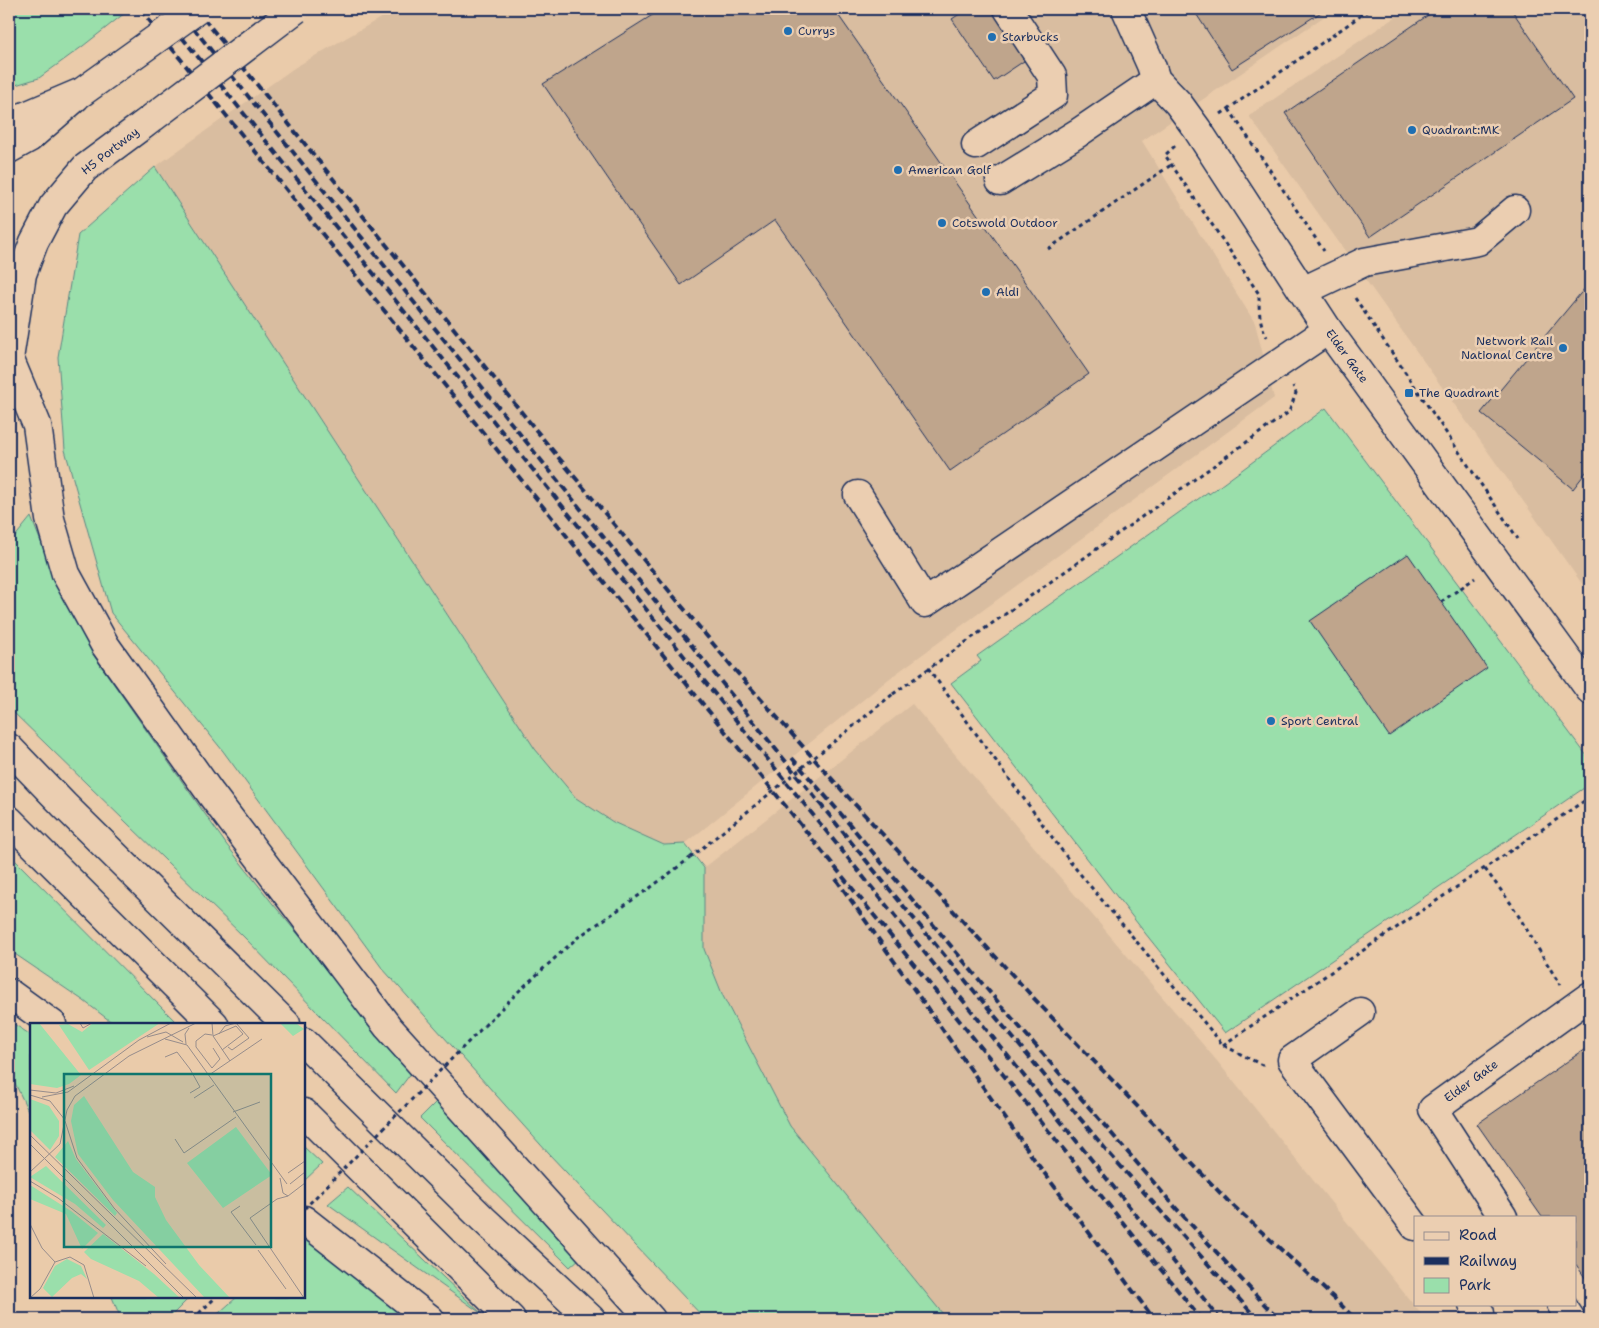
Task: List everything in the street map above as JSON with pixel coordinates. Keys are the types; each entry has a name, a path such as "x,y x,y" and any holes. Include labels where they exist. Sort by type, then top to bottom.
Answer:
{"main road":[{"path":"9,149 29,138 82,92 198,9"},
{"name":"H5 Portway","path":"9,356 22,274 34,242 53,206 85,168 296,9"},
{"path":"976,145 1053,95 1052,76 1008,9"},
{"name":"Elder Gate","path":"1126,9 1152,65 1156,80 1178,103 1197,129 1328,330 1590,690"},
{"path":"1000,181 1078,133 1156,80"},
{"path":"9,123 82,92"},
{"path":"1303,291 1364,262 1478,241 1515,210"},
{"path":"858,495 925,603 1328,330"},
{"path":"9,356 37,424 50,519 66,574 105,645 211,794 388,1027 651,1319"},
{"path":"9,748 64,805 285,1023"},
{"path":"9,820 213,1023"},
{"path":"9,993 51,1023"},
{"name":"Elder Gate","path":"1502,1216 1433,1109 1582,1002"},
{"path":"1360,1012 1292,1060 1414,1225"},
{"path":"305,1043 483,1219 591,1319"},
{"path":"305,1114 511,1319"},
{"path":"305,1221 430,1319"},
{"path":"1562,1306 1571,1319"}],"path":[{"path":"305,1208 520,990 577,938 690,858 893,694 928,668 1288,412 1296,393 1284,359 1261,326 1260,294 1164,155 1197,129 1229,109 1370,9"},
{"path":"1229,109 1520,542"},
{"path":"1048,249 1171,165"},
{"path":"1441,602 1497,562"},
{"path":"928,668 1071,863 1223,1045 1262,1065 1292,1060"},
{"path":"1223,1045 1590,797"},
{"path":"1485,869 1582,1002"},
{"path":"193,1319 215,1298"}],"shaded area":[{"path":"396,9 1335,9 1142,141 1255,323 1274,398 890,678 685,844 664,845 613,822 576,798 535,749 155,167 294,68"},
{"path":"1407,9 1590,9 1590,595 1249,116"},
{"path":"912,704 1217,1061 1425,1319 947,1319 790,1126 723,996 704,949 704,868"}],"green space":[{"path":"9,9 130,9 39,78 9,87"},
{"path":"155,167 535,749 576,798 613,822 664,845 685,844 704,868 704,949 723,996 790,1126 947,1319 705,1319 549,1154 382,968 223,751 111,613 65,450 58,357 78,235"},
{"name":"Sport Central","path":"1326,408 1590,760 1590,784 1225,1033 951,683 981,661 977,656 1208,492 1209,494"},
{"path":"31,517 52,570 92,653 226,844 273,904 412,1072 396,1093 244,937 9,708 9,544"},
{"path":"9,854 177,1023 113,1023 9,950"},
{"path":"9,1021 30,1034 30,1115 13,1079 9,1077"},
{"path":"437,1101 580,1258 570,1267 420,1118"},
{"path":"305,1148 322,1164 305,1180"},
{"path":"348,1187 482,1314 328,1204"},
{"path":"305,1236 416,1319 212,1319 236,1298 305,1298"},
{"path":"112,1298 189,1298 168,1319 121,1319"}],"building":[{"path":"662,9 834,9 1089,374 950,471 775,220 681,285 543,84"},
{"name":"Starbucks","path":"967,9 1001,9 1033,55 994,81 952,19"},
{"path":"1193,9 1326,9 1232,69"},
{"name":"Quadrant:MK","path":"1437,9 1511,9 1573,99 1370,237 1285,113"},
{"name":"Network Rail National Centre","path":"1590,282 1590,467 1573,489 1481,413"},
{"path":"1408,554 1487,668 1389,736 1310,621"},
{"path":"1588,1047 1590,1050 1590,1285 1576,1264 1576,1216 1541,1216 1477,1124"}],"railway":[{"path":"140,9 1201,1319"},
{"path":"159,9 1220,1319"},
{"path":"178,9 886,885 1108,1152 1257,1319"},
{"path":"196,9 544,440 734,669 839,787 1042,1007 1228,1201 1355,1319"},
{"path":"792,758 986,988 1175,1207 1278,1319"},
{"path":"836,879 1039,1166 1154,1319"}],"place":[{"name":"Currys","path":"788,31"},
{"name":"Starbucks","path":"992,37"},
{"name":"Quadrant:MK","path":"1412,130"},
{"name":"American Golf","path":"898,170"},
{"name":"Cotswold Outdoor","path":"942,223"},
{"name":"Aldi","path":"986,292"},
{"name":"Network Rail National Centre","path":"1563,348"},
{"name":"The Quadrant","path":"1409,393"},
{"name":"Sport Central","path":"1271,721"}]}
